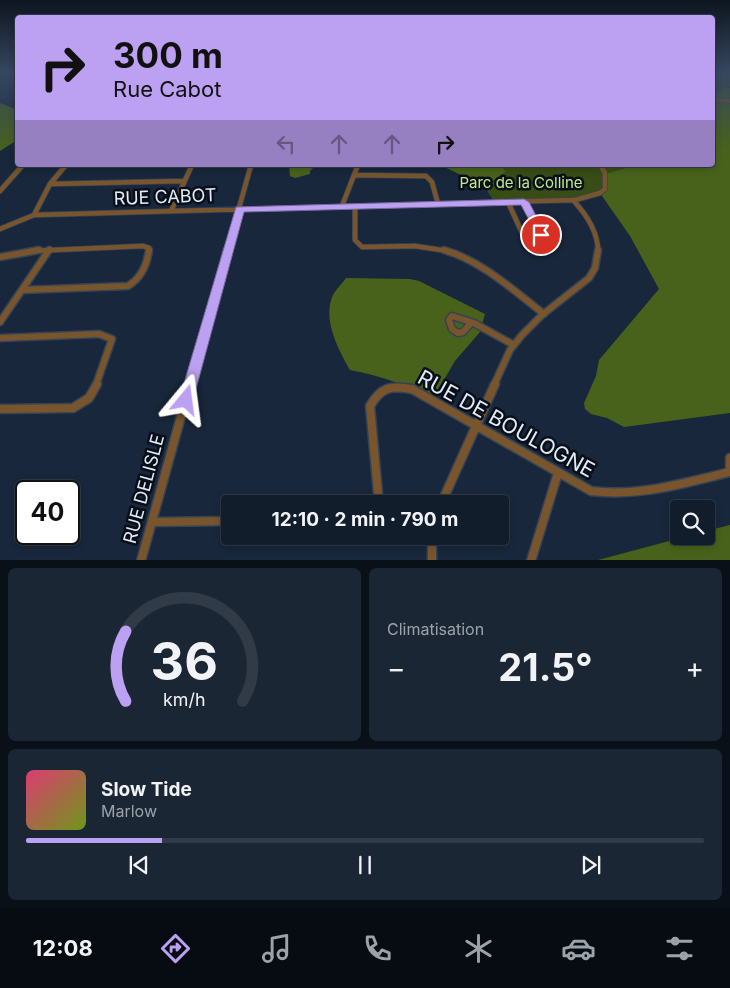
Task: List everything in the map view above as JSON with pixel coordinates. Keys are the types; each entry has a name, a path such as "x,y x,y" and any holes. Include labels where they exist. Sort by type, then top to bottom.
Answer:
{"street":[{"path":"715,100 730,101"},
{"path":"0,191 21,167"},
{"path":"34,215 50,184 64,167"},
{"path":"171,211 191,167"},
{"name":"RUE DELISLE","path":"141,560 250,167"},
{"path":"342,206 357,167"},
{"name":"RUE CABOT","path":"0,229 34,215 573,200 600,193 605,189 605,174 601,167"},
{"path":"354,175 426,176 432,182 438,204"},
{"path":"50,184 184,181"},
{"path":"445,495 514,345 524,332 544,314 588,280 598,259 597,238 593,225 584,211 573,200"},
{"path":"508,202 523,235 528,239 537,240 541,235 524,202"},
{"path":"355,206 355,240 362,246 368,248 427,246 462,256 479,266 544,314"},
{"path":"0,257 50,249 143,246 149,248 139,278 128,286 22,290"},
{"path":"0,322 50,249"},
{"path":"471,323 514,345"},
{"path":"0,338 99,334 112,339 94,392 77,406 0,409"},
{"name":"RUE DE BOULOGNE","path":"378,495 370,406 375,395 382,389 391,386 412,389 591,491 628,494 730,472"},
{"path":"730,458 730,466"},
{"path":"531,560 558,473"},
{"path":"152,522 221,521"},
{"path":"432,545 432,560"}],"green space":[{"path":"715,98 730,98 730,413 624,427 607,418 591,414 585,409 584,403 596,376 599,360 659,289 630,236 600,193 605,189 605,174 628,167 715,167"},
{"path":"0,103 15,109 15,141 0,151"},
{"path":"289,167 314,167 310,174 295,178 290,176"},
{"path":"444,167 502,167 506,172 484,186"},
{"name":"Parc de la Colline","path":"502,167 628,167 605,174 605,189 584,198 553,202 495,203 484,186 506,172"},
{"path":"346,278 410,279 419,281 485,314 480,332 455,361 432,400 392,381 350,370 336,343 329,314 333,295"},
{"path":"730,525 730,560 598,560 670,541 670,545 715,545 715,529"}],"route":[{"path":"186,400 240,209 524,202 541,235"}]}
